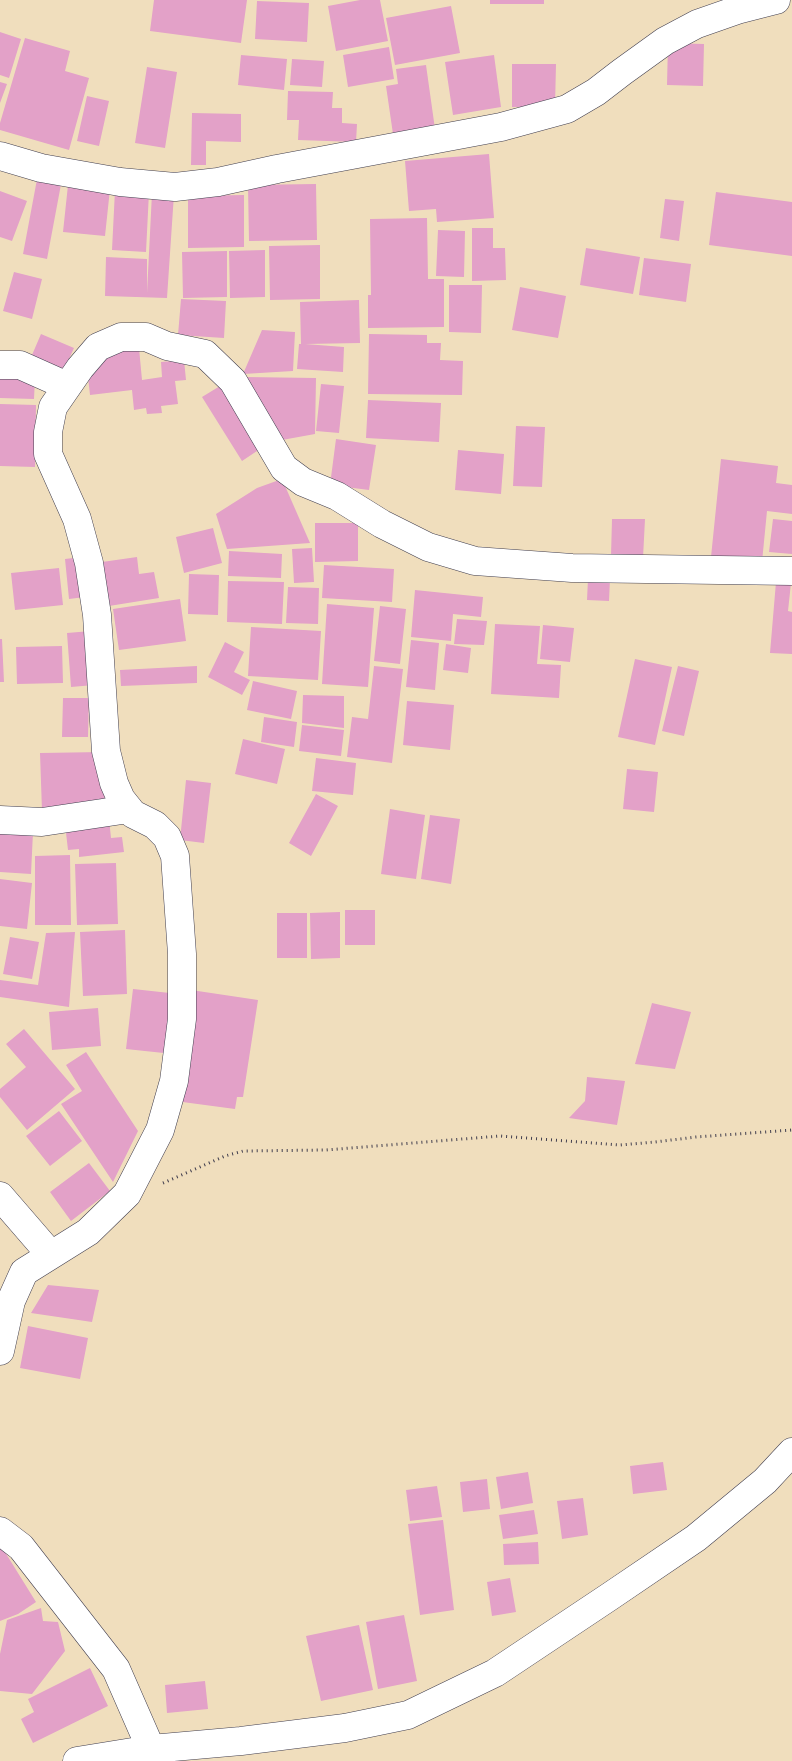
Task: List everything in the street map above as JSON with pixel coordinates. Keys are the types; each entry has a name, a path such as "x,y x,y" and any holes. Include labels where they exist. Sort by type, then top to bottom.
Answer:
{"street":[{"path":"0,156 41,168 120,182 175,187 218,182 277,169 501,127 567,109 596,92 665,41 697,24 737,10 776,0"},
{"path":"0,1351 11,1302 24,1272 88,1232 127,1194 160,1130 174,1081 182,1019 182,954 175,856 167,837 155,825 133,814 121,800 114,783 106,751 97,615 89,563 77,519 48,454 48,432 52,407 80,368 98,347 120,337 146,337 167,346 205,354 233,382 284,468 303,482 337,496 382,524 428,547 475,561 572,568 792,571"},
{"path":"0,365 20,365 68,386"},
{"path":"0,820 42,822 129,809"},
{"path":"0,1196 51,1255"},
{"path":"77,1761 150,1749 241,1741 336,1729 408,1716 496,1673 609,1598 696,1538 765,1481 792,1452"},
{"path":"0,1531 21,1547 116,1669 150,1749"}],"path":[{"path":"127,1194 173,1180 225,1156 243,1151 326,1150 500,1136 620,1145 792,1130"}],"building":[{"path":"154,0 247,0 241,43 150,31"},
{"path":"360,0 380,0 388,41 336,51 328,6"},
{"path":"490,0 544,0 544,4 490,4"},
{"path":"257,1 309,3 307,42 255,39"},
{"path":"451,6 460,53 395,65 386,18"},
{"path":"0,32 21,39 9,78 0,75"},
{"path":"25,38 70,51 65,71 89,78 69,150 0,130 0,123"},
{"path":"668,43 704,44 703,86 667,85"},
{"path":"389,47 394,79 348,87 343,55"},
{"path":"241,55 287,59 284,90 238,85"},
{"path":"494,55 501,107 453,115 445,62"},
{"path":"292,59 324,61 322,87 290,85"},
{"path":"512,64 556,64 555,107 512,107"},
{"path":"426,65 435,129 393,134 386,86 398,84 396,69"},
{"path":"147,67 177,72 165,148 135,143"},
{"path":"0,82 7,84 0,103"},
{"path":"288,91 333,92 332,108 342,108 342,123 357,124 356,142 298,140 299,120 287,120"},
{"path":"87,96 109,101 99,146 77,141"},
{"path":"192,113 241,114 241,142 206,141 206,165 191,165"},
{"path":"489,154 494,218 437,222 436,209 409,211 405,161"},
{"path":"38,174 62,179 47,259 23,254"},
{"path":"316,184 317,240 249,241 248,185"},
{"path":"68,185 110,189 105,236 63,232"},
{"path":"115,190 149,192 146,252 112,250"},
{"path":"0,191 27,201 12,241 0,237"},
{"path":"716,192 792,202 792,256 709,245"},
{"path":"152,193 174,194 167,298 105,296 106,257 147,259 147,293"},
{"path":"244,195 244,247 188,248 188,196"},
{"path":"665,199 684,201 679,241 660,238"},
{"path":"427,218 428,279 444,279 444,327 368,328 368,295 371,295 370,219"},
{"path":"472,228 493,228 493,248 505,248 506,280 472,281"},
{"path":"438,230 465,231 464,277 436,276"},
{"path":"320,245 320,299 270,300 269,246"},
{"path":"586,248 640,257 633,294 580,285"},
{"path":"265,250 265,297 230,298 229,251"},
{"path":"227,251 227,297 183,298 182,252"},
{"path":"644,258 691,264 686,302 639,295"},
{"path":"14,272 42,279 32,319 3,311"},
{"path":"449,285 482,285 481,333 449,332"},
{"path":"520,287 566,296 558,338 512,330"},
{"path":"181,299 226,301 224,338 178,335"},
{"path":"359,300 360,343 305,344 344,347 343,372 297,369 299,344 301,344 300,302"},
{"path":"262,330 295,332 293,371 243,374"},
{"path":"41,334 74,348 61,376 29,362"},
{"path":"369,334 427,335 427,343 441,343 440,360 463,361 462,395 368,394"},
{"path":"139,348 142,380 162,377 161,362 184,360 186,380 175,381 178,404 161,406 162,413 147,414 146,408 134,410 132,390 90,395 87,368 111,352"},
{"path":"0,377 35,378 34,399 0,398"},
{"path":"245,377 316,378 315,434 282,440"},
{"path":"321,384 344,386 339,433 316,431"},
{"path":"220,386 260,449 242,461 202,397"},
{"path":"368,400 441,403 439,442 366,438"},
{"path":"0,404 36,405 35,467 0,466"},
{"path":"516,426 545,427 542,487 513,486"},
{"path":"336,439 376,445 369,490 330,485"},
{"path":"458,450 504,454 501,494 455,490"},
{"path":"721,459 778,466 776,483 792,485 792,514 767,511 762,562 711,557"},
{"path":"282,479 310,543 227,549 216,514 257,488"},
{"path":"612,519 645,519 643,558 611,556"},
{"path":"773,519 792,521 792,554 769,552"},
{"path":"315,523 358,523 358,561 315,562"},
{"path":"213,528 222,563 184,573 176,537"},
{"path":"312,548 314,582 294,583 292,549"},
{"path":"229,551 282,554 281,578 228,576"},
{"path":"82,557 85,597 69,599 65,559"},
{"path":"137,557 139,574 154,572 159,598 109,606 102,562"},
{"path":"324,565 394,569 392,602 322,598"},
{"path":"59,568 63,605 15,610 11,573"},
{"path":"189,574 219,575 218,615 188,614"},
{"path":"588,579 610,579 609,601 587,600"},
{"path":"228,581 284,582 282,624 227,622"},
{"path":"776,582 791,583 788,611 792,612 792,654 770,653"},
{"path":"288,587 319,588 318,624 286,623"},
{"path":"415,590 483,597 481,617 453,614 451,641 411,637"},
{"path":"180,599 186,641 119,650 113,609"},
{"path":"327,604 374,608 368,687 322,684"},
{"path":"380,606 406,609 400,664 374,661"},
{"path":"457,619 487,621 484,645 454,644"},
{"path":"495,624 540,626 537,664 561,665 559,698 491,694"},
{"path":"543,625 574,628 570,662 540,659"},
{"path":"251,627 321,631 318,680 248,676"},
{"path":"91,631 94,685 71,687 67,633"},
{"path":"0,639 2,639 4,682 0,682"},
{"path":"411,640 439,643 435,690 406,687"},
{"path":"225,642 244,652 234,672 250,680 242,695 208,677"},
{"path":"446,644 471,648 468,673 443,670"},
{"path":"62,646 63,683 17,684 16,647"},
{"path":"635,659 672,667 655,745 618,737"},
{"path":"197,666 197,683 121,686 120,670"},
{"path":"374,666 403,669 392,763 347,757 352,717 368,719"},
{"path":"678,666 699,671 684,736 662,731"},
{"path":"253,681 297,691 291,719 247,710"},
{"path":"303,695 344,696 344,728 302,723"},
{"path":"63,698 89,698 88,737 62,737"},
{"path":"407,701 454,705 450,750 403,745"},
{"path":"264,717 297,722 294,747 261,742"},
{"path":"302,725 344,730 341,756 299,751"},
{"path":"243,739 285,749 277,784 235,774"},
{"path":"103,752 105,809 42,811 40,753"},
{"path":"316,758 356,763 353,795 312,791"},
{"path":"627,769 658,772 654,812 623,809"},
{"path":"186,780 211,783 204,843 180,840"},
{"path":"316,794 338,806 311,856 289,843"},
{"path":"390,809 425,815 416,879 381,874"},
{"path":"430,815 460,819 451,884 421,879"},
{"path":"109,819 111,838 122,837 124,852 79,857 79,849 68,850 65,824"},
{"path":"0,830 33,832 31,874 0,872"},
{"path":"70,855 71,925 35,925 35,856"},
{"path":"116,863 118,924 77,925 75,864"},
{"path":"0,879 32,883 27,929 0,926"},
{"path":"345,910 375,910 375,945 345,945"},
{"path":"340,912 340,958 311,959 310,913"},
{"path":"277,913 307,913 307,958 277,958"},
{"path":"125,930 127,994 83,996 80,932"},
{"path":"75,932 69,1007 0,997 0,980 38,985 46,933"},
{"path":"10,937 39,942 32,979 3,974"},
{"path":"133,989 179,994 173,1054 126,1049"},
{"path":"191,990 258,1000 243,1097 237,1097 235,1109 175,1101"},
{"path":"652,1003 691,1012 675,1069 635,1064"},
{"path":"98,1008 101,1046 52,1050 49,1012"},
{"path":"24,1029 75,1089 27,1130 0,1097 0,1089 26,1067 6,1044"},
{"path":"86,1052 138,1131 113,1182 61,1104 82,1091 66,1065"},
{"path":"587,1077 625,1081 617,1125 569,1118 585,1101"},
{"path":"59,1111 82,1141 50,1166 26,1136"},
{"path":"89,1163 110,1191 71,1221 50,1192"},
{"path":"48,1285 99,1290 92,1322 31,1313"},
{"path":"28,1326 88,1338 80,1379 20,1368"},
{"path":"663,1462 667,1490 633,1494 630,1466"},
{"path":"528,1472 533,1503 501,1509 496,1477"},
{"path":"487,1479 490,1509 463,1512 460,1482"},
{"path":"437,1486 442,1517 410,1521 406,1490"},
{"path":"583,1498 588,1535 562,1539 557,1501"},
{"path":"534,1510 538,1534 503,1539 499,1515"},
{"path":"443,1520 454,1610 420,1615 408,1524"},
{"path":"538,1542 539,1564 504,1565 503,1544"},
{"path":"0,1544 36,1602 18,1614 0,1621"},
{"path":"510,1578 516,1612 492,1616 487,1582"},
{"path":"41,1608 43,1621 58,1622 65,1651 32,1694 0,1691 0,1654 7,1620"},
{"path":"404,1615 417,1681 378,1689 366,1622"},
{"path":"359,1625 373,1690 321,1701 306,1636"},
{"path":"90,1668 108,1706 33,1743 21,1719 34,1712 28,1699"},
{"path":"205,1681 208,1709 167,1713 165,1685"}]}
